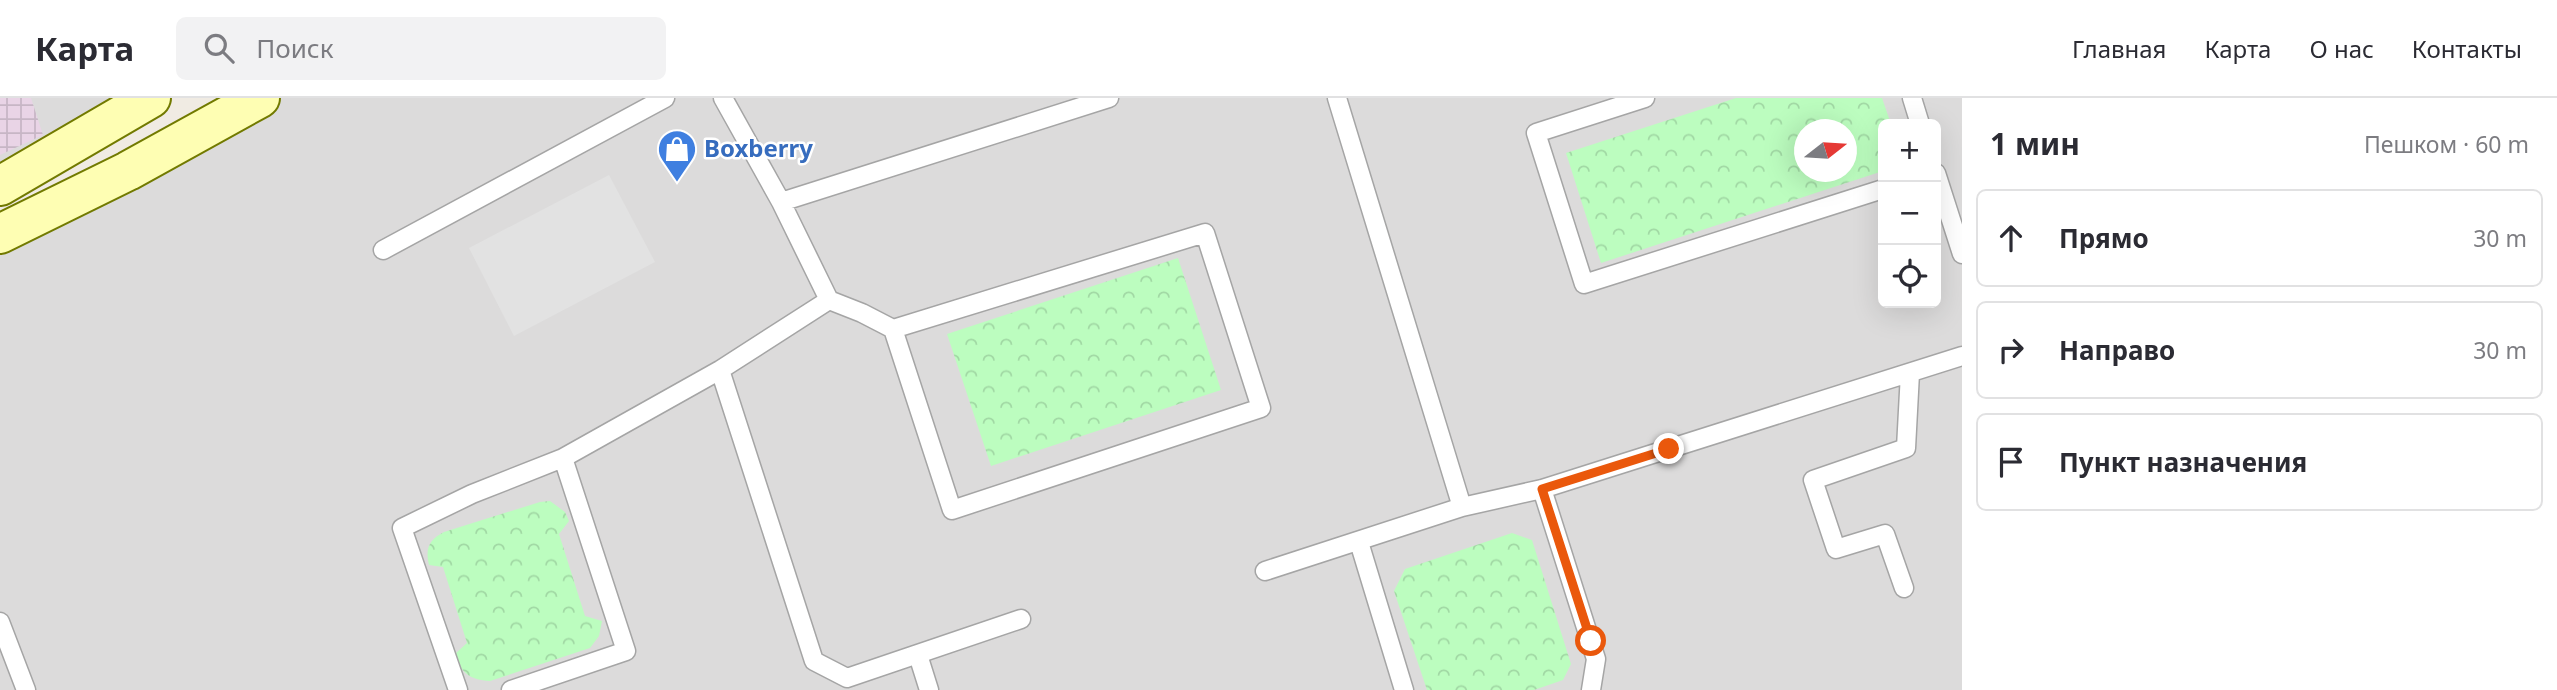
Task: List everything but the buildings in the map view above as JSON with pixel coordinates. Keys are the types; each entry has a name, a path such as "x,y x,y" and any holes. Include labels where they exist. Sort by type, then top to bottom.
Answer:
{"main road":[{"path":"0,186 151,98"},
{"path":"0,234 138,166 260,98"}],"lane":[{"path":"383,250 665,98"},
{"path":"723,98 781,202 829,300 893,329 1205,233 1261,408 952,510 893,329"},
{"path":"781,202 1109,98"},
{"path":"1337,98 1462,507"},
{"path":"1645,98 1536,133 1584,284 1878,191"},
{"path":"1912,98 1918,119"},
{"path":"1939,182 1962,254"},
{"path":"458,690 402,528 472,494 563,458 720,370 829,300"},
{"path":"1265,572 1462,507 1542,489 1962,356"},
{"path":"720,370 814,661 847,678 1021,619"},
{"path":"1904,588 1885,534 1836,549 1813,480 1906,448 1910,373"},
{"path":"511,690 626,651 563,458"},
{"path":"1542,489 1596,659 1591,690"},
{"path":"1360,542 1404,690"},
{"path":"0,622 26,690"},
{"path":"918,655 929,690"}],"shaded area":[{"path":"0,98 117,98 0,166"},
{"path":"0,98 31,98 43,135 0,155"},
{"path":"260,98 1962,98 1962,690 0,690 0,234"},
{"path":"609,175 655,262 514,336 469,248"}],"green space":[{"path":"1736,98 1882,98 1889,119 1878,119 1878,173 1857,179 1857,119 1794,119 1794,182 1849,182 1601,263 1566,153"},
{"path":"1178,258 1221,390 991,466 947,334"},
{"path":"550,501 565,512 569,521 559,534 585,616 602,621 599,636 590,648 490,681 472,677 463,670 458,660 456,653 467,643 443,567 429,565 429,545 444,532"},
{"path":"1512,533 1532,540 1571,664 1563,680 1534,690 1427,690 1394,591 1405,569"}],"place":[{"name":"Boxberry","path":"677,183"}],"route":[{"path":"1591,641 1542,489 1669,449"}]}
